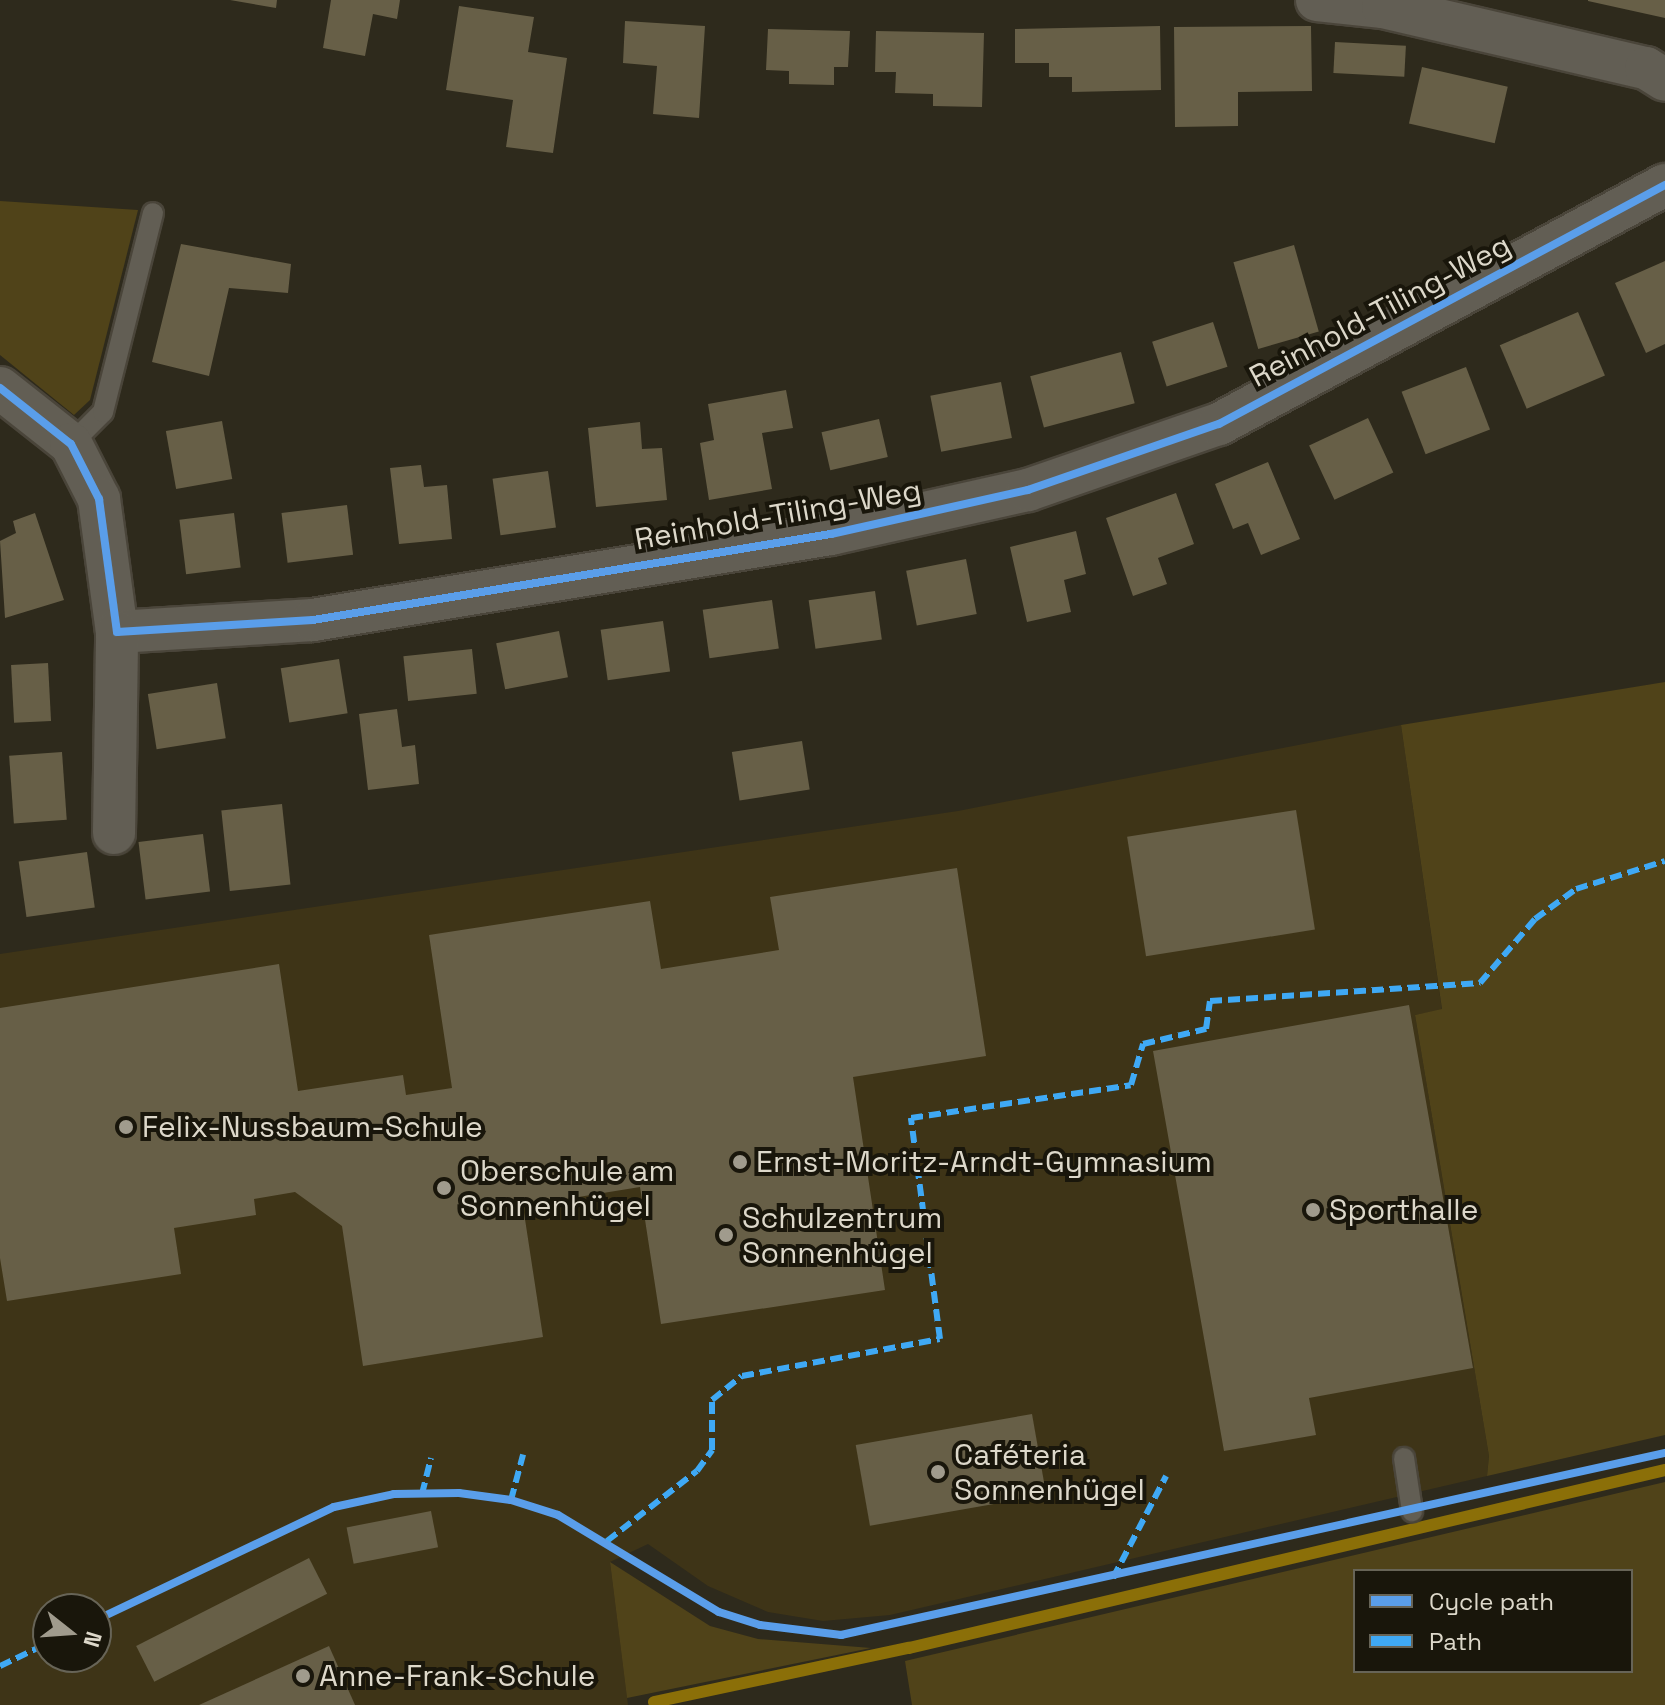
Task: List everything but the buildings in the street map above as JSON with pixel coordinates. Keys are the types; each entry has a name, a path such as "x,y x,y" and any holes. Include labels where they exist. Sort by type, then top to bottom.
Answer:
{"street":[{"path":"1317,0 1386,4 1646,68 1665,80"},
{"name":"Reinhold-Tiling-Weg","path":"117,632 313,620 831,534 1028,490 1219,424 1665,185"},
{"path":"0,388 71,444 99,499 117,632 114,833"}],"lane":[{"path":"71,444 103,412 153,213"},
{"path":"1404,1458 1412,1511"}],"shaded area":[{"path":"0,201 138,210 90,400 74,415 0,355"},
{"path":"1665,682 1665,1435 1487,1476 1489,1456 1415,1015 1442,1009 1401,725"},
{"name":"Schulzentrum Sonnenhügel","path":"1401,725 1442,1010 1415,1015 1489,1456 1487,1476 890,1615 823,1621 768,1612 708,1586 648,1544 610,1562 628,1705 0,1705 0,954 958,811"},
{"path":"1665,1482 1665,1705 912,1705 905,1661"},
{"path":"610,1562 710,1626 758,1639 871,1648 627,1698"}],"waterway":[{"path":"654,1702 909,1648 1665,1470"}],"marked path":[{"path":"607,1541 697,1471 712,1450 712,1400 742,1376 940,1339 911,1118 1131,1085 1143,1044 1206,1029 1210,1001 1480,983 1535,919 1576,889 1665,861"},
{"path":"511,1500 523,1455"},
{"path":"422,1494 431,1458"},
{"path":"1113,1578 1166,1476"},
{"path":"0,1666 32,1651"}],"cycle path":[{"path":"0,388 71,444 99,499 117,632 313,620 831,534 1028,490 1219,424 1665,185"},
{"path":"112,1612 334,1507 394,1494 459,1493 511,1500 558,1515 719,1612 760,1625 841,1635 1665,1453"}],"place":[{"name":"Felix-Nussbaum-Schule","path":"126,1127"},
{"name":"Ernst-Moritz-Arndt-Gymnasium","path":"740,1162"},
{"name":"Oberschule am Sonnenhügel","path":"444,1188"},
{"name":"Sporthalle","path":"1313,1210"},
{"name":"Schulzentrum Sonnenhügel","path":"726,1235"},
{"name":"Caféteria Sonnenhügel","path":"938,1472"},
{"name":"Anne-Frank-Schule","path":"303,1676"}]}
